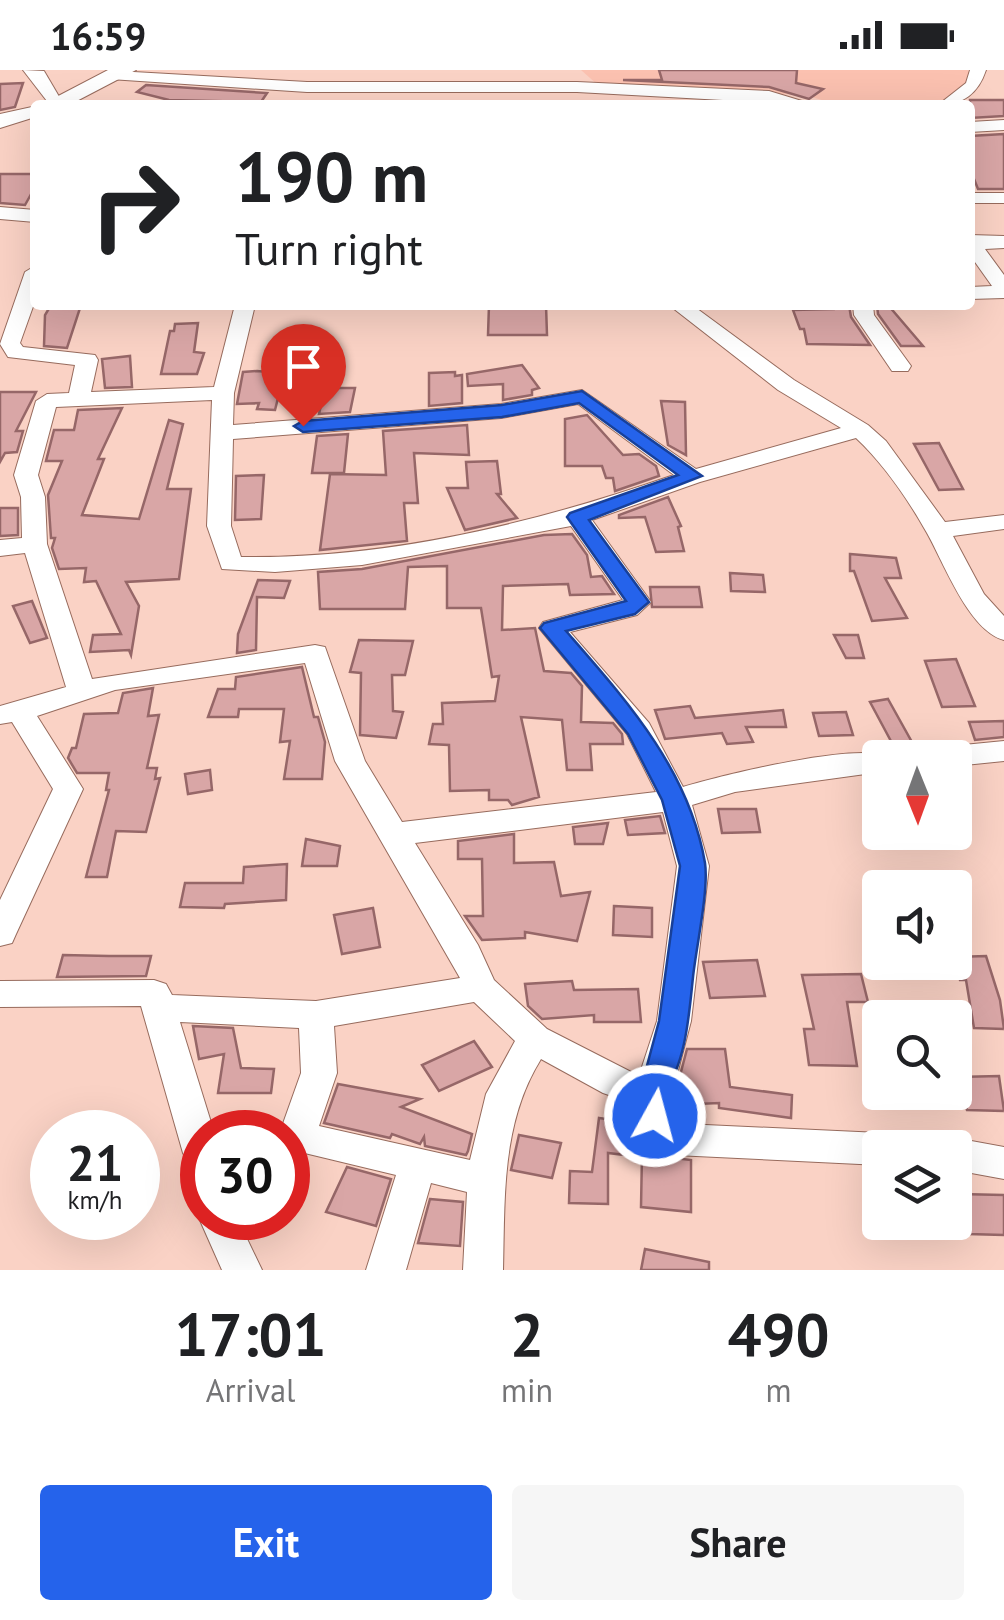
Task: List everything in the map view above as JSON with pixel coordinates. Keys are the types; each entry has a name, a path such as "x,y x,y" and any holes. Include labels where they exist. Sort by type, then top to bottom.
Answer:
{"main road":[{"path":"60,100 120,73"},
{"path":"2,120 30,112"}],"street":[{"path":"31,70 38,74 41,100"},
{"path":"120,73 284,86 572,87 707,99 769,96 786,100"},
{"path":"953,100 982,73"},
{"path":"275,100 284,86"},
{"path":"363,100 364,87"},
{"path":"975,127 1004,126"},
{"path":"975,198 1004,198"},
{"path":"0,213 30,212"},
{"path":"975,242 1004,242"},
{"path":"975,248 1004,291"},
{"path":"30,286 10,342 15,353 87,360 79,397"},
{"path":"975,293 1004,291"},
{"path":"244,310 223,393 219,526 230,564 280,567 386,556 577,517 692,476 860,430"},
{"path":"686,310 786,385 860,430 878,446 938,530 972,596 1004,632"},
{"path":"864,310 900,366"},
{"path":"81,693 69,633 58,613 35,544 33,497 26,475 47,401 223,393"},
{"path":"224,433 502,411 582,397 692,476"},
{"path":"0,477 26,475"},
{"path":"577,517 638,602 628,609 552,628 638,730 674,800 693,866 674,1021 658,1078 648,1093"},
{"path":"938,530 1004,522"},
{"path":"0,548 35,544"},
{"path":"0,934 68,789 10,714 111,682 315,654 350,761 396,834 482,988 535,1040 616,1083 648,1093"},
{"path":"972,754 1004,751"},
{"path":"396,834 674,800 752,779 862,764"},
{"path":"160,1008 316,1015 482,988"},
{"path":"0,994 154,993 190,1110"},
{"path":"316,1015 319,1073 297,1137 487,1180"},
{"path":"483,1270 488,1150 500,1100 535,1040"},
{"path":"648,1093 655,1116 675,1139 862,1148"},
{"path":"972,1157 1004,1163"},
{"path":"386,1270 418,1165"},
{"path":"228,1240 242,1270"}],"shaded area":[{"path":"581,70 968,70 969,74 965,88 948,100 822,100 745,91 599,86"}],"building":[{"path":"659,70 797,70 796,83 823,89 809,99 769,87 623,80 662,80"},
{"path":"23,83 15,107 0,110 0,84"},
{"path":"146,85 267,93 262,100 169,100 137,92"},
{"path":"975,100 1004,100 1004,116 975,118"},
{"path":"1004,134 1004,189 978,189 975,136"},
{"path":"0,174 30,174 30,196 25,205 0,203"},
{"path":"48,310 79,310 67,348 44,346"},
{"path":"489,310 546,310 547,335 488,335"},
{"path":"793,310 850,310 870,345 807,344 804,329 800,329"},
{"path":"878,310 892,310 923,346 901,346"},
{"path":"198,323 194,352 204,353 197,374 161,374 175,324"},
{"path":"130,356 132,387 105,388 102,359"},
{"path":"522,365 539,388 532,390 532,395 503,400 503,384 468,386 467,374"},
{"path":"243,372 280,373 279,378 283,378 275,410 257,409 259,403 237,404"},
{"path":"455,372 455,376 462,375 462,403 429,406 429,373"},
{"path":"325,388 355,388 350,412 319,414"},
{"path":"0,392 36,392 16,431 23,431 17,452 5,453 0,462"},
{"path":"661,401 685,402 686,455 668,445"},
{"path":"122,408 98,459 104,459 82,515 139,519 169,420 183,424 167,489 191,489 179,579 126,582 139,606 131,655 129,650 90,652 93,635 121,634 96,581 84,582 86,568 59,569 52,548 55,538 51,538 48,495 62,461 46,461 54,430 74,430 78,410"},
{"path":"587,415 623,455 639,454 656,466 659,476 615,491 613,478 606,478 602,466 565,466 565,419"},
{"path":"467,425 469,455 414,453 418,503 404,503 407,541 320,550 330,474 386,475 383,431"},
{"path":"348,434 344,473 312,473 317,436"},
{"path":"939,443 963,489 939,490 914,444"},
{"path":"497,461 501,494 497,494 517,518 465,530 447,488 468,488 466,462"},
{"path":"264,475 261,519 235,520 236,476"},
{"path":"668,497 681,526 678,527 684,551 656,552 645,517 619,518"},
{"path":"0,508 18,508 18,535 0,536"},
{"path":"572,534 587,555 591,577 602,576 614,594 570,595 568,584 503,586 502,630 535,628 544,671 571,673 582,686 581,722 613,723 622,734 623,744 590,744 592,770 567,770 562,720 521,717 539,797 512,805 508,800 489,800 489,790 450,791 449,745 429,744 433,724 443,724 442,703 495,701 499,676 492,677 481,608 447,608 447,566 408,567 405,609 320,609 318,572 362,569 544,535"},
{"path":"850,554 896,558 901,578 885,578 907,618 872,621 854,571 850,571"},
{"path":"730,573 763,575 765,592 731,591"},
{"path":"258,580 290,581 284,598 257,597 256,650 237,653 238,634"},
{"path":"650,587 699,587 702,607 652,607"},
{"path":"32,601 47,638 30,643 13,606"},
{"path":"834,635 858,635 864,658 846,658"},
{"path":"359,640 413,641 405,675 392,675 393,711 403,712 396,738 360,735 361,673 350,672"},
{"path":"956,659 975,706 942,707 925,661"},
{"path":"302,667 314,717 318,717 325,742 322,779 284,779 290,741 280,742 284,709 239,709 238,717 208,717 218,689 235,689 236,677"},
{"path":"153,688 148,716 159,715 147,768 157,768 155,779 160,778 146,832 116,831 107,877 86,877 109,790 109,773 77,773 68,758 72,748 76,748 84,714 118,713 123,693"},
{"path":"888,699 911,740 890,740 870,702"},
{"path":"690,706 695,718 783,710 786,727 746,727 753,742 727,744 722,733 665,739 655,710"},
{"path":"846,712 853,735 819,736 813,713"},
{"path":"1004,721 1004,737 975,740 969,722"},
{"path":"210,770 212,790 188,794 185,774"},
{"path":"718,809 756,809 760,832 722,833"},
{"path":"660,816 665,833 628,835 625,820"},
{"path":"608,823 603,844 575,844 573,827"},
{"path":"514,834 514,863 554,862 561,896 590,892 577,941 525,932 525,938 482,940 465,916 483,916 482,859 458,859 458,841"},
{"path":"306,839 340,846 337,866 302,866"},
{"path":"287,864 286,900 225,904 224,908 180,907 185,883 243,883 244,867"},
{"path":"614,906 652,908 652,937 613,935"},
{"path":"373,908 380,947 342,954 334,915"},
{"path":"63,955 151,956 146,976 57,977"},
{"path":"972,956 986,956 1000,1000 1004,1029 974,1028 966,980 972,980"},
{"path":"757,960 765,996 710,998 703,962"},
{"path":"861,974 868,1000 847,1002 857,1066 809,1065 804,1029 814,1029 802,975"},
{"path":"572,981 574,990 638,989 641,1022 594,1022 594,1015 542,1019 528,1006 525,984"},
{"path":"193,1026 233,1028 241,1068 274,1069 271,1093 218,1093 224,1054 199,1059"},
{"path":"474,1041 492,1067 439,1091 422,1065"},
{"path":"687,1049 725,1049 730,1087 792,1095 791,1118 719,1108 719,1103 673,1105 671,1094 677,1087"},
{"path":"999,1076 1004,1111 967,1110 972,1110 972,1077"},
{"path":"338,1084 420,1099 401,1107 472,1134 466,1155 425,1146 424,1137 420,1144 392,1134 390,1138 324,1123"},
{"path":"599,1118 636,1123 633,1156 608,1153 608,1204 569,1203 570,1171 592,1172"},
{"path":"519,1135 561,1143 552,1178 511,1170"},
{"path":"642,1154 691,1160 691,1212 641,1207"},
{"path":"347,1167 391,1179 376,1226 326,1212"},
{"path":"972,1194 1004,1195 1004,1235 972,1234"},
{"path":"430,1199 463,1202 460,1246 418,1243"},
{"path":"645,1249 709,1262 709,1270 641,1270"}],"route":[{"path":"303,426 502,411 582,397 692,476 577,517 638,602 628,609 552,628 638,730 674,800 693,866 674,1021 658,1078 648,1093 655,1116"}]}
